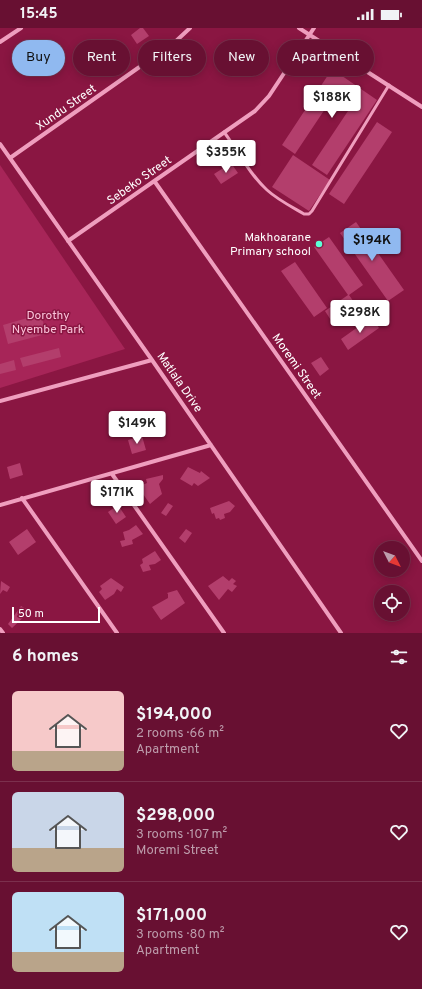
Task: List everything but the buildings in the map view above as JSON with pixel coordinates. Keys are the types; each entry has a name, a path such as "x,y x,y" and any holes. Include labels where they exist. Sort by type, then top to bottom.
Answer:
{"street":[{"path":"0,42 21,28"},
{"name":"Xundu Street","path":"10,158 175,42 190,28"},
{"path":"299,28 422,107"},
{"name":"Sebeko Street","path":"68,241 155,182 255,111 269,96 314,28"},
{"name":"Matlala Drive","path":"0,144 341,633"},
{"name":"Moremi Street","path":"155,182 422,561"},
{"path":"0,401 152,360"},
{"path":"0,505 211,445"},
{"path":"112,474 224,633"},
{"path":"22,498 117,633"},
{"path":"0,629 3,633"}],"lane":[{"path":"224,132 253,174 266,189 279,199 307,215 312,211 389,85"}],"green space":[{"name":"Dorothy Nyembe Park","path":"0,165 125,349 0,388"}],"place":[{"name":"Makhoarane Primary school","path":"319,244"}]}
